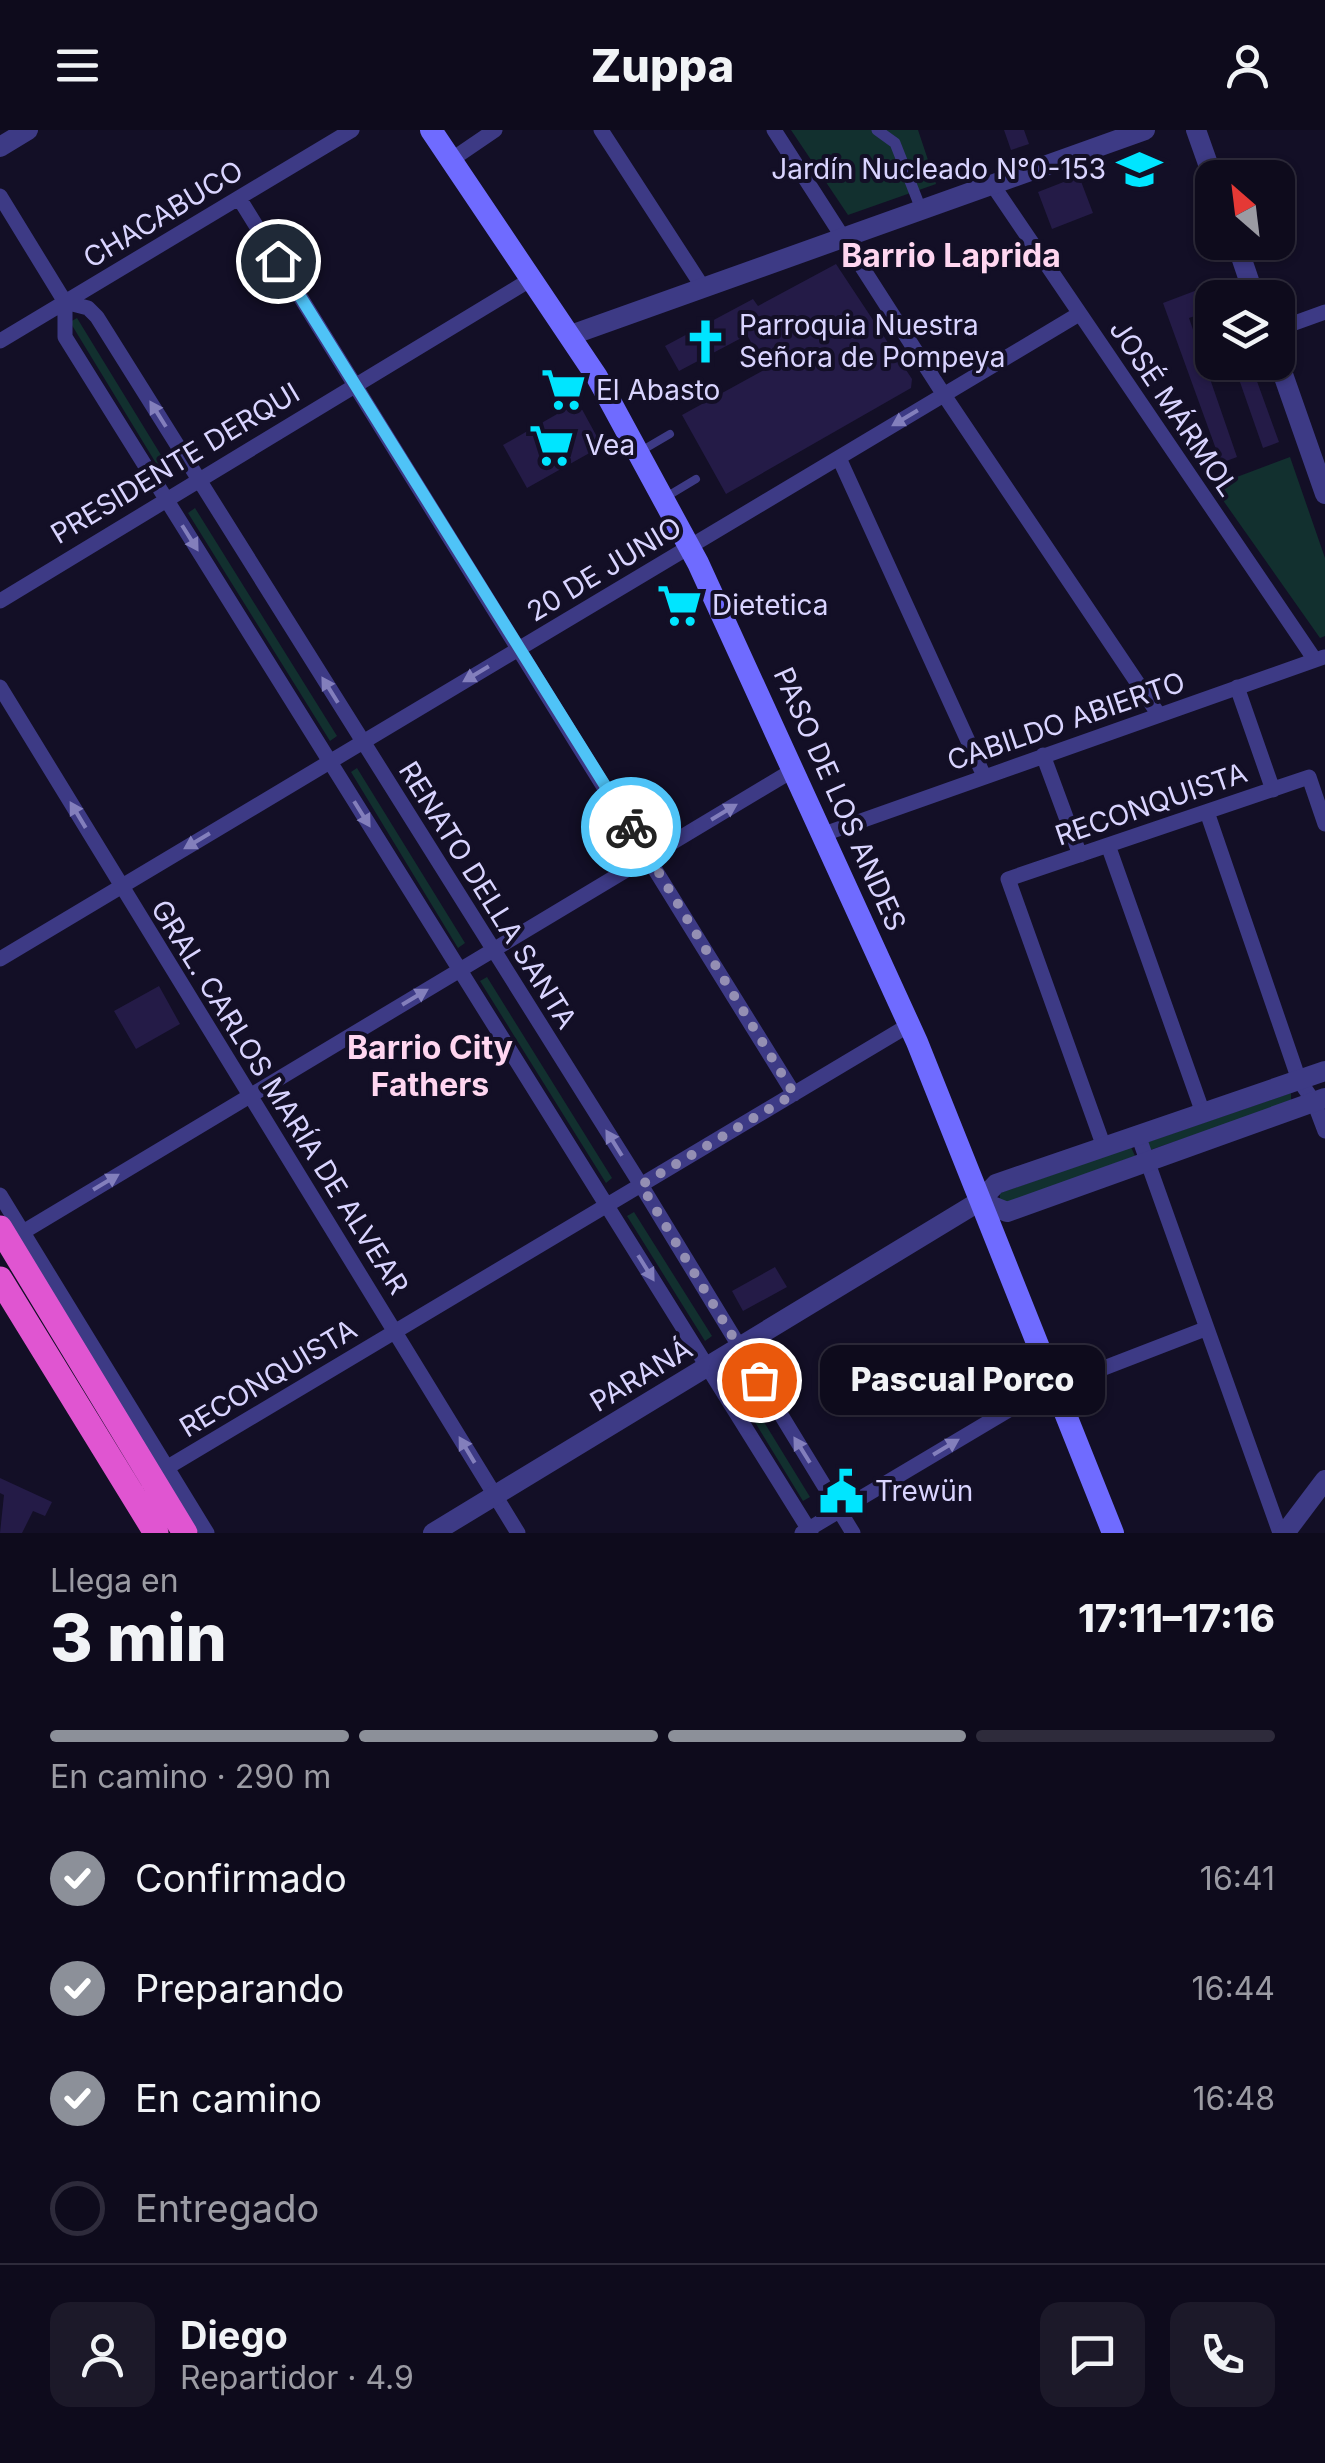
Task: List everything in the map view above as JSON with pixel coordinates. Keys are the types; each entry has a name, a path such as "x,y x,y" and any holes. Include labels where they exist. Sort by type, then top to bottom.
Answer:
{"highway":[{"path":"11,1230 185,1533"},
{"path":"0,1279 156,1533"}],"main road":[{"name":"PASO DE LOS ANDES","path":"431,130 571,335 666,497 795,769 909,1025 1113,1533"}],"street":[{"path":"0,146 28,130"},
{"name":"CHACABUCO","path":"0,341 352,130"},
{"path":"452,160 495,130"},
{"path":"601,130 702,286"},
{"path":"774,130 944,395 1158,714"},
{"path":"876,130 896,143 921,208"},
{"path":"571,335 1144,130"},
{"path":"1196,130 1206,160"},
{"name":"JOSÉ MÁRMOL","path":"992,184 1320,658"},
{"name":"RENATO DELLA SANTA","path":"0,196 65,302 65,337 708,1366 807,1532"},
{"path":"239,198 794,1094"},
{"name":"PRESIDENTE DERQUI","path":"0,601 533,278"},
{"name":"RENATO DELLA SANTA","path":"65,302 88,308 97,316 641,1185 853,1533"},
{"path":"1295,323 1325,312"},
{"name":"20 DE JUNIO","path":"0,959 1079,314"},
{"path":"1285,380 1325,494"},
{"path":"838,458 984,776"},
{"name":"CABILDO ABIERTO","path":"824,834 1320,658"},
{"name":"GRAL. CARLOS MARÍA DE ALVEAR","path":"0,687 518,1533"},
{"path":"1237,687 1273,790"},
{"path":"1042,755 1080,855"},
{"path":"11,1230 250,1096 795,769"},
{"name":"RECONQUISTA","path":"1104,1147 1008,879 1309,778 1325,824"},
{"path":"1207,812 1300,1080 1320,1100 1325,1131"},
{"path":"1108,845 1203,1113"},
{"name":"RECONQUISTA","path":"168,1467 909,1025"},
{"name":"PARANÁ","path":"433,1533 980,1201 996,1184 1325,1071"},
{"path":"980,1201 1006,1212 1320,1100"},
{"path":"1138,1135 1205,1329 1282,1533"},
{"path":"0,1195 11,1230 168,1467 207,1533"},
{"path":"807,1532 1057,1386 1205,1329"},
{"path":"1282,1533 1325,1480"}],"lane":[{"path":"641,451 670,434"},
{"path":"666,497 696,479"}],"green space":[{"path":"791,130 918,130 936,184 848,215"},
{"path":"77,318 172,473 165,478 70,322"},
{"path":"1290,457 1325,558 1325,636 1320,638 1213,486"},
{"path":"195,508 337,736 330,741 188,513"},
{"path":"357,768 465,943 458,948 351,772"},
{"path":"487,977 612,1178 606,1183 480,981"},
{"path":"1291,1093 1291,1102 1150,1150 1148,1142"},
{"path":"1131,1147 1135,1156 1008,1203 1000,1200 1000,1193"},
{"path":"634,1212 712,1336 705,1341 627,1216"},
{"path":"734,1373 810,1497 803,1501 728,1378"}],"building":[{"path":"1004,130 1024,130 1029,144 1011,150"},
{"path":"1079,176 1093,213 1052,229 1038,192"},
{"path":"836,264 912,379 911,388 726,494 682,415 766,369 747,335 679,371 665,346 753,299 758,306"},
{"path":"1195,291 1195,316 1189,318 1195,335 1195,380 1210,380 1237,457 1221,463 1163,303"},
{"path":"1239,380 1257,380 1279,442 1263,448"},
{"name":"Vea","path":"578,402 602,446 527,488 503,445"},
{"path":"159,986 180,1024 136,1049 114,1011"},
{"path":"775,1267 787,1287 743,1311 732,1291"},
{"path":"0,1478 52,1502 45,1516 33,1511 22,1533 0,1533 4,1495 0,1493"}],"way so far":[{"path":"631,827 794,1094 641,1185 759,1380"}],"place":[{"name":"Jardín Nucleado N°0-153","path":"1139,169"},
{"name":"Parroquia Nuestra Señora de Pompeya","path":"706,341"},
{"name":"El Abasto","path":"563,390"},
{"name":"Vea","path":"552,445"},
{"name":"Dietetica","path":"679,605"},
{"name":"Pascual Porco","path":"759,1380"},
{"name":"Trewün","path":"842,1491"}],"district":[{"name":"Barrio Laprida","path":"951,255"},
{"name":"Barrio City Fathers","path":"430,1066"}],"route":[{"path":"278,261 631,827"}]}
